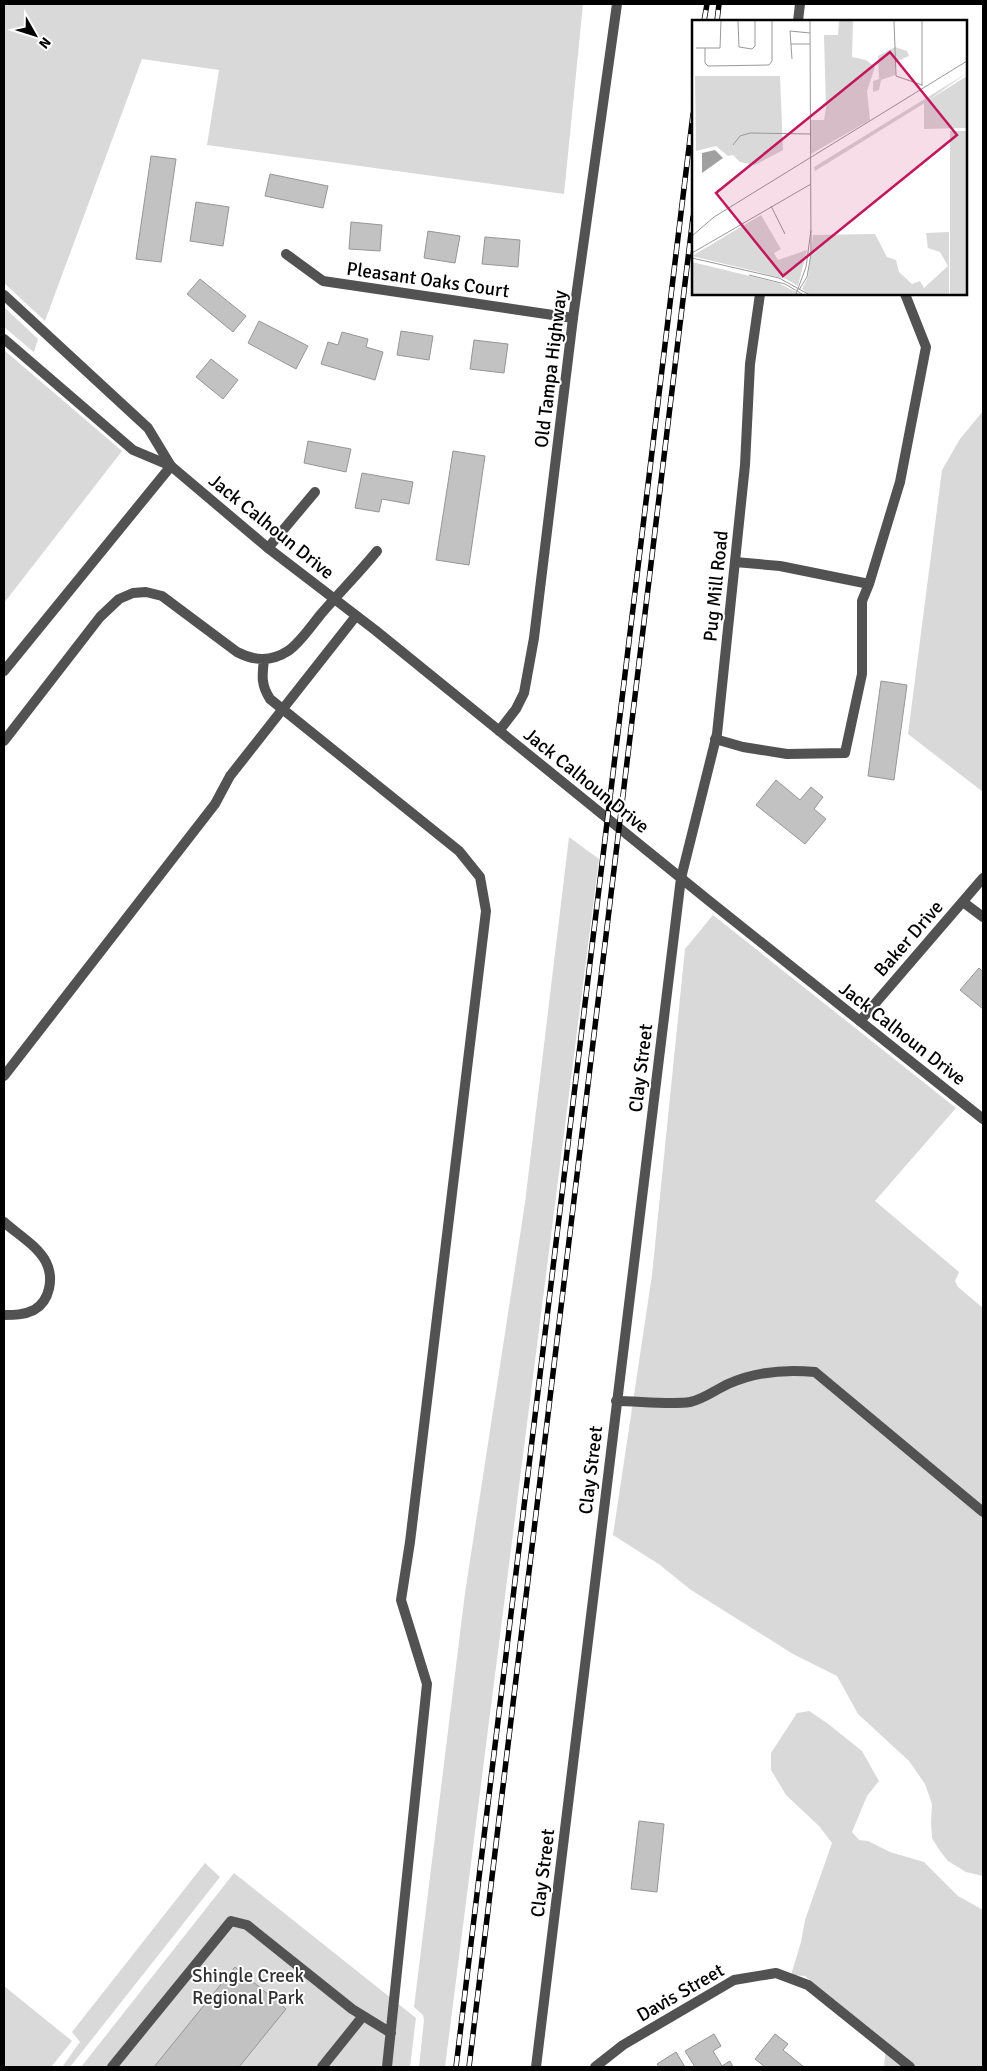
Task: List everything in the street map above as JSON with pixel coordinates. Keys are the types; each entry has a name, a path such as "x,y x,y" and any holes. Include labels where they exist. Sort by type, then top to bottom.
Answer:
{"street":[{"name":"Old Tampa Highway","path":"499,731 516,709 524,693 534,638 573,318 617,4"},
{"path":"798,20 800,4"},
{"name":"Pleasant Oaks Court","path":"286,254 323,282 573,318"},
{"name":"Jack Calhoun Drive","path":"4,295 148,428 172,466 268,548 356,616 983,1119"},
{"name":"Pug Mill Road","path":"681,878 716,739 745,465 750,364 760,295"},
{"path":"716,739 744,747 788,754 845,754 862,674 862,601 900,482 926,347 905,295"},
{"name":"Jack Calhoun Drive","path":"4,338 133,450 172,466"},
{"path":"4,671 172,466"},
{"path":"268,548 314,492"},
{"path":"4,741 100,617 118,598 133,593 146,592 162,596 237,652 249,658 264,660 289,651 334,599 360,573 377,551"},
{"path":"735,562 780,566 869,584"},
{"path":"4,1076 214,804 230,776 356,616"},
{"path":"264,660 262,680 264,689 270,699 458,851 480,876 486,911 411,1532 401,1600 427,1684 387,2067"},
{"name":"Clay Street","path":"536,2067 681,878"},
{"name":"Baker Drive","path":"860,1021 983,878"},
{"path":"963,902 983,917"},
{"path":"4,1222 33,1247 46,1262 50,1280 48,1295 35,1309 19,1315 4,1315"},
{"path":"616,1401 689,1402 708,1396 728,1384 758,1373 788,1370 815,1372 983,1512"},
{"path":"112,2067 230,1921 247,1925 363,2016 391,2033"},
{"name":"Davis Street","path":"595,2067 624,2045 734,1980 776,1973 808,1986 910,2067"},
{"path":"322,2067 363,2016"}],"green space":[{"path":"4,4 583,4 564,194 207,145 219,70 142,59 45,321 4,283"},
{"path":"4,307 38,339 34,352 37,355 4,327"},
{"path":"4,350 122,451 4,603"},
{"path":"983,411 983,792 908,734 942,470 960,439"},
{"path":"569,837 599,859 445,2067 419,2067 424,2020 423,2015 414,2007 465,1593 525,1203"},
{"path":"713,915 956,1108 875,1201 959,1272 955,1281 958,1287 983,1308 983,1876 966,1872 948,1861 940,1851 932,1838 932,1804 925,1784 909,1761 858,1714 837,1676 793,1654 691,1590 660,1565 613,1535 652,1275 685,949"},
{"path":"809,1711 862,1751 879,1781 867,1796 852,1832 859,1840 868,1841 890,1852 924,1862 958,1896 983,1910 983,2067 884,2067 886,2046 805,1976 791,1975 801,1942 805,1920 832,1843 819,1826 786,1795 771,1770 771,1753 797,1713"},
{"path":"205,1863 220,1877 70,2067 62,2067 80,2042 72,2032"},
{"name":"Shingle Creek Regional Park","path":"234,1873 416,2018 410,2067 81,2067"},
{"path":"4,1986 72,2041 51,2067 4,2067"}],"building":[{"path":"151,156 176,159 161,262 136,259"},
{"path":"270,174 328,186 323,208 265,196"},
{"path":"196,202 229,207 223,246 190,241"},
{"path":"351,222 382,225 380,251 349,249"},
{"path":"428,231 460,236 455,263 424,258"},
{"path":"485,237 520,240 518,267 482,264"},
{"path":"200,279 246,316 233,332 187,294"},
{"path":"259,321 308,346 296,369 248,343"},
{"path":"401,331 433,336 429,360 397,355"},
{"path":"342,332 368,339 366,347 383,352 375,380 321,364 328,342 338,345"},
{"path":"474,340 508,344 504,373 470,369"},
{"path":"211,359 238,380 223,399 196,377"},
{"path":"308,441 351,449 346,472 304,463"},
{"path":"453,451 485,456 469,565 436,560"},
{"path":"362,473 413,482 409,504 382,499 379,512 355,508"},
{"path":"881,681 907,685 894,780 868,776"},
{"path":"776,780 800,800 811,787 823,797 814,809 826,819 805,844 756,805"},
{"path":"979,968 983,972 983,1009 960,990"},
{"path":"639,1821 664,1824 657,1892 631,1889"},
{"path":"235,1967 286,2009 239,2067 154,2067"},
{"path":"714,2034 721,2046 713,2051 722,2066 730,2061 733,2067 695,2067 685,2051"},
{"path":"775,2034 788,2044 783,2050 804,2067 765,2067 755,2059"},
{"path":"676,2052 685,2067 659,2067 657,2064"}],"railway":[{"path":"704,20 707,4"},
{"path":"717,20 719,4"},
{"path":"456,2067 692,122"},
{"path":"469,2067 692,225"}]}
